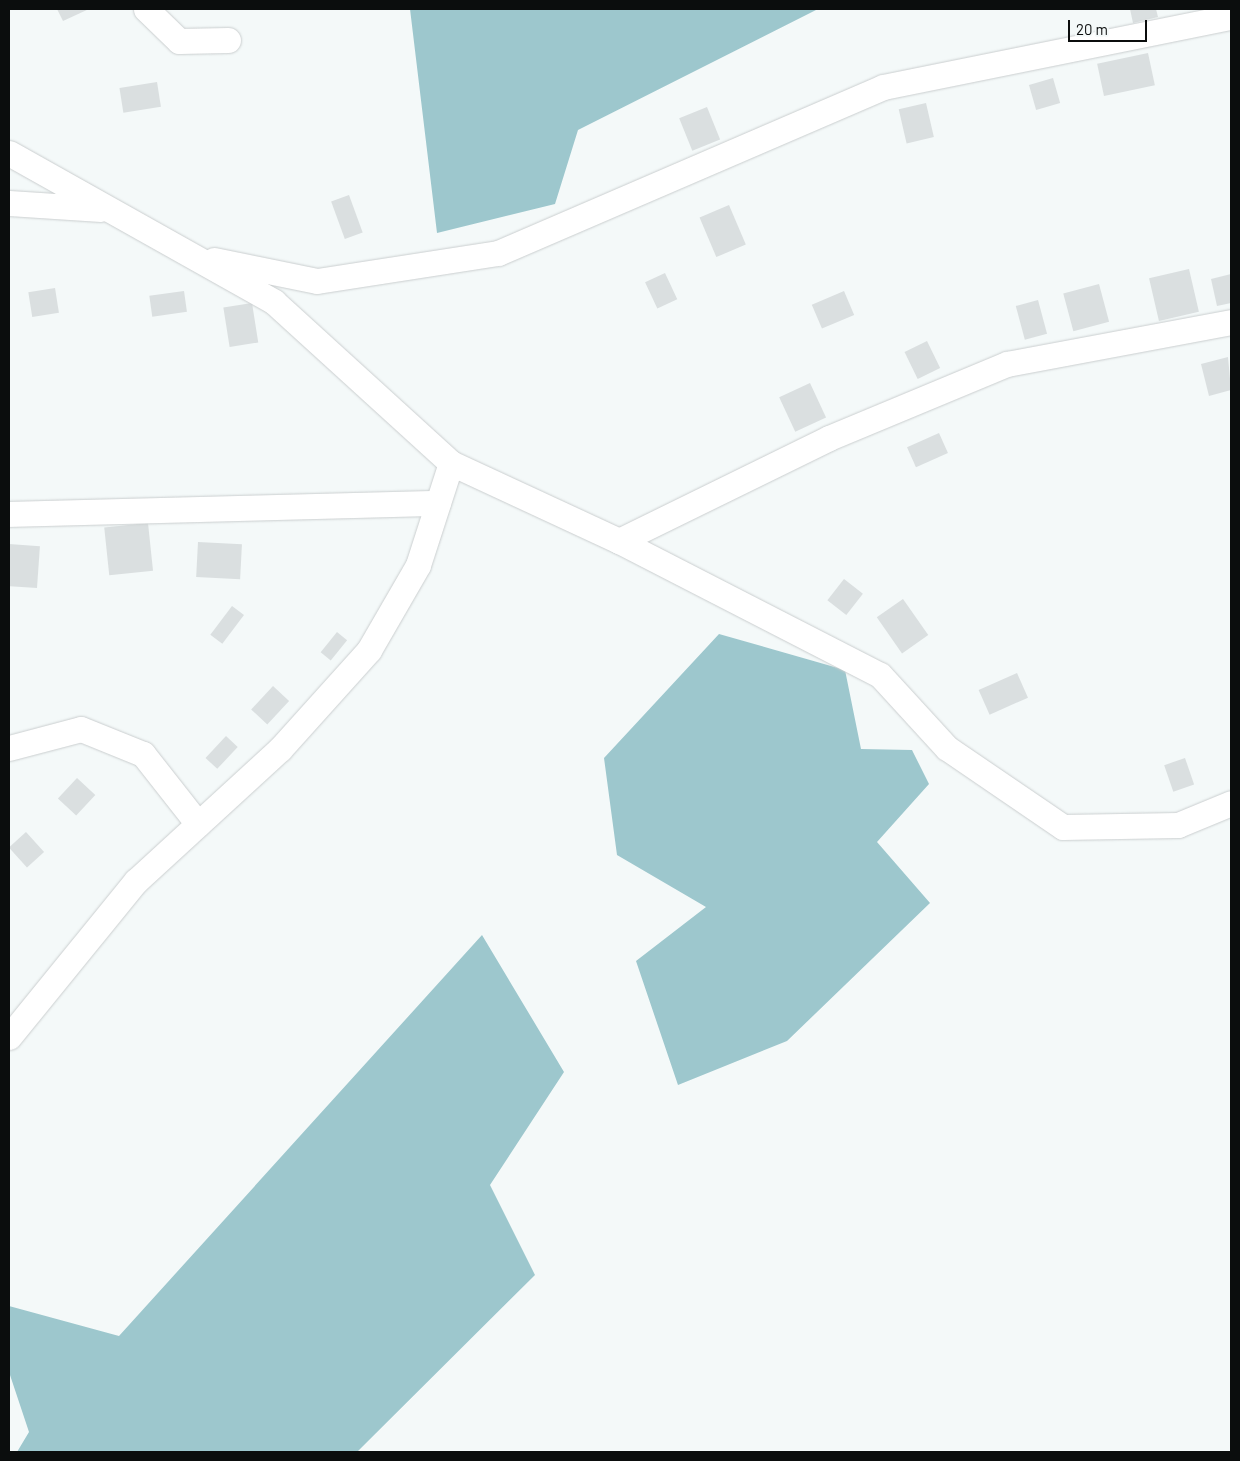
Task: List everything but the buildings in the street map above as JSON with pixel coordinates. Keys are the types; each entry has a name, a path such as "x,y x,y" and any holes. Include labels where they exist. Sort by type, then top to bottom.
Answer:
{"street":[{"path":"146,9 179,41 228,40"},
{"path":"192,256 317,281 498,254 883,87 1231,17"},
{"path":"9,153 274,302 451,463 619,541 880,675 947,748 1062,827 1178,825 1231,803"},
{"path":"9,203 109,209"},
{"path":"619,541 829,438 1007,364 1231,322"},
{"path":"9,1037 136,881 280,749 369,650 418,565 451,463"},
{"path":"9,514 438,503"},
{"path":"9,748 81,729 143,754 198,824"}],"shaded area":[{"path":"410,9 818,9 578,130 555,204 437,233"},
{"path":"719,634 845,670 861,749 912,750 929,784 877,842 930,903 787,1041 678,1085 636,961 706,907 617,855 604,758"},
{"path":"482,935 564,1072 490,1185 535,1275 357,1452 17,1452 29,1432 9,1372 9,1306 119,1336"}]}
